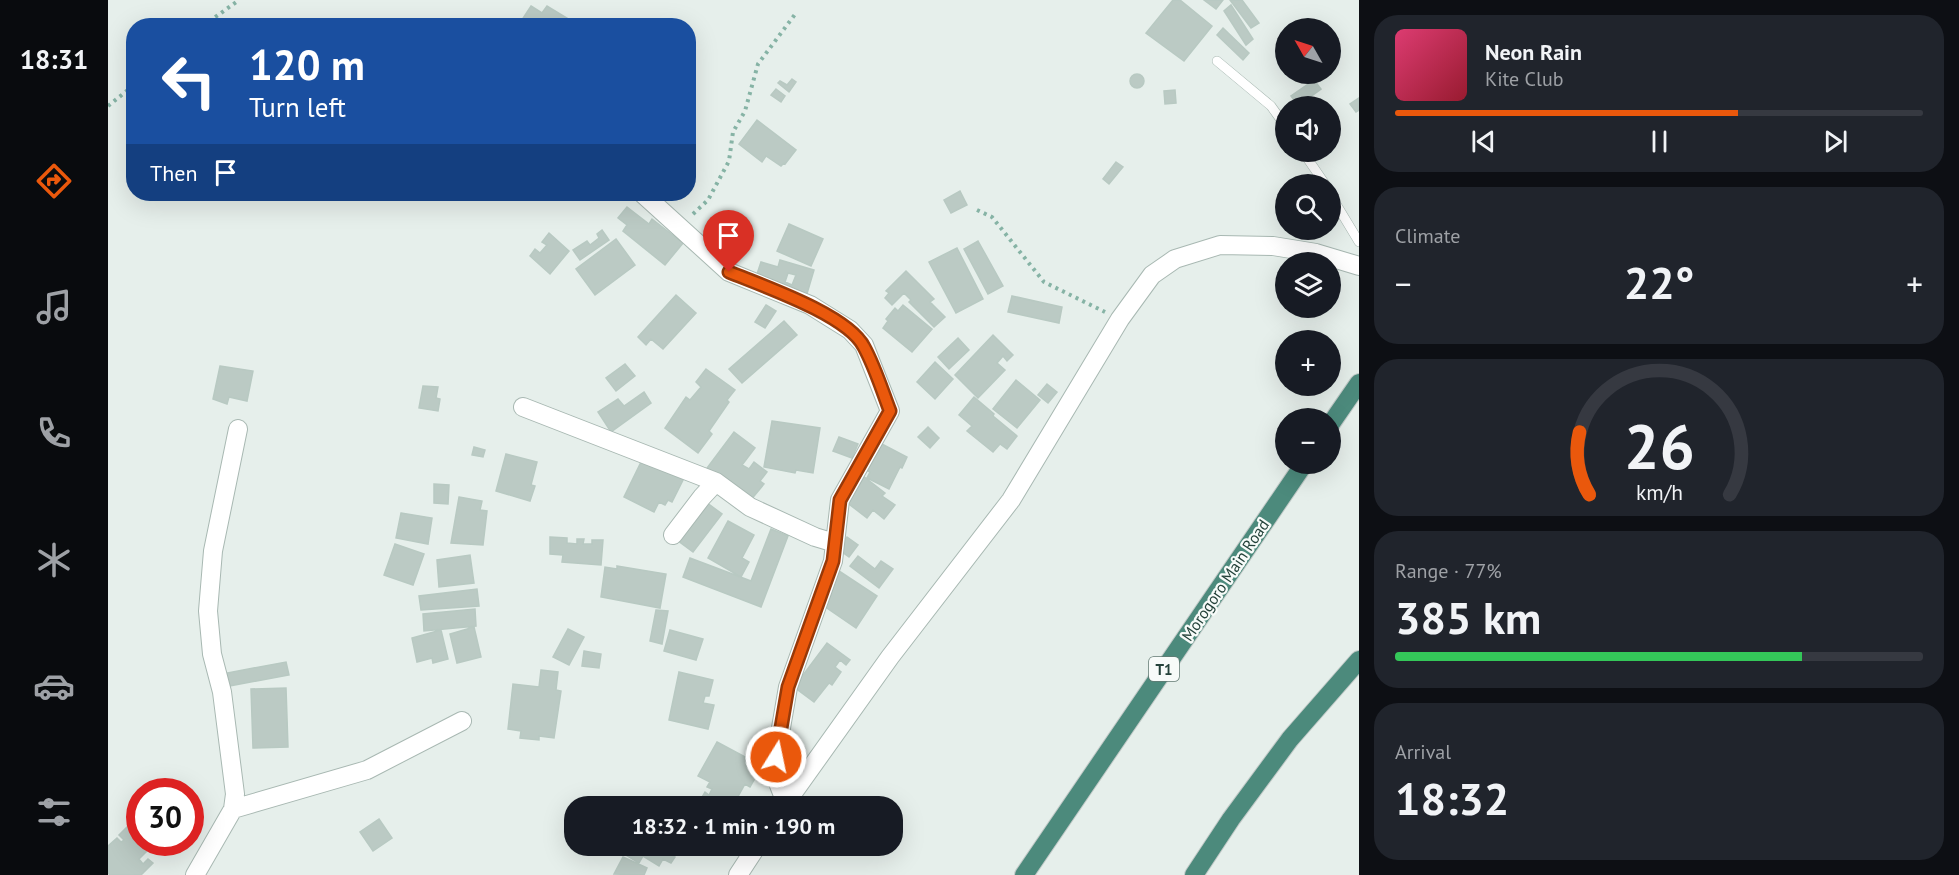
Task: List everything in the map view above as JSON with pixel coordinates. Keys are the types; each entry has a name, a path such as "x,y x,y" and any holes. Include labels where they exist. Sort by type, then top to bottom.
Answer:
{"highway":[{"path":"1341,409 1359,383"},
{"name":"Morogoro Main Road","path":"1024,875 1297,474"},
{"path":"1194,875 1231,819 1290,739 1359,660"}],"street":[{"path":"651,201 729,272 810,305 850,330 864,345 890,411 840,500 833,561 788,687 776,757 777,780 781,796"},
{"path":"790,796 890,657 1011,500 1120,320 1152,275 1175,259 1220,245 1273,246 1316,253 1359,266"},
{"path":"523,407 716,482 750,507 815,537 835,543"},
{"path":"195,875 233,809 235,794 222,692 212,654 208,611 213,551 238,429"},
{"path":"672,535 716,482"},
{"path":"233,809 367,770 462,721"},
{"path":"738,875 750,856"}],"lane":[{"path":"1217,61 1275,111"},
{"path":"1341,212 1359,242"}],"path":[{"path":"214,18 239,0"},
{"path":"679,227 708,200 714,190 729,161 733,132 745,111 758,64 796,13"},
{"path":"108,106 126,91"},
{"path":"977,210 992,217 1044,282 1120,320"}],"building":[{"path":"1173,0 1180,0 1212,26 1184,61 1146,33"},
{"path":"1204,0 1223,0 1216,9"},
{"path":"1230,0 1242,0 1259,23 1251,28"},
{"path":"1231,5 1253,39 1246,45 1224,11"},
{"path":"531,6 542,13 547,6 567,18 523,18"},
{"path":"1223,28 1249,53 1243,60 1217,35"},
{"path":"1134,74 1140,74 1144,81 1140,88 1134,88 1130,84 1130,78"},
{"path":"792,79 796,82 789,92 778,83 780,81 787,85"},
{"path":"1308,84 1317,84 1321,89 1312,96 1291,96"},
{"path":"776,89 785,96 781,102 771,95"},
{"path":"1175,90 1176,103 1165,104 1164,91"},
{"path":"1359,98 1359,110 1356,112 1350,104"},
{"path":"757,120 796,150 785,164 781,166 766,156 762,162 739,144"},
{"path":"1116,162 1123,167 1109,184 1103,179"},
{"path":"960,191 967,205 951,213 944,200"},
{"path":"627,207 649,224 652,219 683,243 665,265 623,231 627,225 618,218"},
{"path":"789,224 823,239 811,266 777,251"},
{"path":"602,230 609,240 580,260 573,250 587,241 590,245 599,238 597,234"},
{"path":"549,233 569,251 550,274 530,256 535,249 540,253 547,245 542,242"},
{"path":"616,239 635,265 595,295 576,269"},
{"path":"978,241 1003,286 988,294 964,249"},
{"path":"957,248 983,299 956,313 929,262"},
{"path":"780,260 814,270 806,297 755,280 761,262 778,267","holes":["788,273 796,275 792,285 785,282"]},
{"path":"906,271 934,299 930,302 945,317 934,327 909,302 911,300 904,293 892,305 885,298 889,293 886,291"},
{"path":"676,295 696,313 663,349 651,339 646,345 638,337"},
{"path":"1012,296 1062,307 1059,323 1008,312"},
{"path":"766,305 776,311 765,328 755,322"},
{"path":"903,305 932,329 912,352 883,328 888,321 886,319 895,308 898,311"},
{"path":"784,321 797,335 742,383 729,369"},
{"path":"993,335 1013,355 1007,361 1003,356 997,363 1005,370 978,398 955,375"},
{"path":"958,338 969,350 949,369 938,357"},
{"path":"935,362 953,379 935,399 917,382"},
{"path":"625,364 635,376 616,391 606,378"},
{"path":"220,366 253,371 247,401 229,397 227,404 213,399"},
{"path":"706,369 735,390 709,431 712,434 698,453 665,428 686,397 690,400 701,387 696,382"},
{"path":"1016,380 1040,400 1017,428 993,409"},
{"path":"1047,384 1057,392 1048,403 1038,395"},
{"path":"423,386 438,387 436,398 440,399 438,411 419,408"},
{"path":"644,392 651,403 611,432 598,412 618,399 624,406"},
{"path":"974,397 1017,436 1007,449 1000,444 993,452 967,431 972,426 959,415"},
{"path":"772,421 820,428 813,473 796,470 795,473 764,467"},
{"path":"928,427 939,438 930,448 918,437"},
{"path":"734,432 755,448 742,465 749,469 754,462 767,472 760,481 764,484 750,501 707,468"},
{"path":"839,437 858,444 852,458 833,451"},
{"path":"878,442 907,457 889,489 867,478 870,472 864,469"},
{"path":"474,447 485,450 483,457 472,455"},
{"path":"506,454 537,462 531,485 535,486 530,501 496,491"},
{"path":"642,460 683,480 672,502 668,500 665,505 659,502 654,512 624,497"},
{"path":"863,476 885,493 882,496 895,505 884,519 873,510 867,518 845,501"},
{"path":"434,484 449,485 448,504 434,503"},
{"path":"459,497 482,501 480,510 487,511 483,545 451,543"},
{"path":"706,502 722,514 693,552 677,540"},
{"path":"401,513 432,518 428,544 396,538"},
{"path":"728,521 754,535 742,558 749,562 741,577 708,558"},
{"path":"771,529 788,536 761,607 683,577 690,558 751,581"},
{"path":"550,537 567,538 567,543 577,544 577,539 584,539 583,544 592,544 592,540 603,540 601,565 562,562 563,555 550,554"},
{"path":"847,537 858,545 849,557 838,549"},
{"path":"395,544 424,554 413,585 384,575"},
{"path":"470,555 474,583 439,587 437,560"},
{"path":"858,556 875,569 881,561 893,569 879,588 850,566"},
{"path":"617,566 666,574 660,608 601,597 605,567 617,569"},
{"path":"839,571 877,596 856,628 824,606 831,595 825,591"},
{"path":"477,589 479,606 421,610 419,596"},
{"path":"475,609 476,626 424,631 423,614"},
{"path":"656,610 668,611 662,644 650,641"},
{"path":"474,627 481,657 457,663 450,634"},
{"path":"568,629 584,637 569,665 553,657"},
{"path":"441,630 448,659 433,663 432,658 417,662 412,638"},
{"path":"670,630 703,639 696,660 664,651"},
{"path":"827,643 850,660 846,665 840,660 835,667 841,672 832,685 829,683 814,702 794,687"},
{"path":"584,651 601,654 599,668 582,666"},
{"path":"286,662 289,675 229,686 227,673"},
{"path":"541,670 558,672 556,690 561,691 554,738 539,736 539,740 520,738 521,731 508,729 513,684 539,687"},
{"path":"679,672 713,680 709,696 705,696 703,703 714,705 708,729 669,720"},
{"path":"286,688 288,747 253,748 251,689"},
{"path":"717,742 762,766 750,787 745,784 738,796 703,796 705,792 709,795 712,789 707,787 710,782 698,776"},
{"path":"379,819 392,838 373,851 360,832"},
{"path":"126,828 126,856 142,856 139,859 143,864 148,859 153,863 141,875 110,875 108,873 108,846 117,838 121,842 124,840 119,835"},
{"path":"627,856 643,856 639,863"},
{"path":"643,856 675,857 671,863 663,859 659,866"},
{"path":"623,857 647,868 644,875 614,874"}],"route":[{"path":"729,272 810,305 850,330 864,345 890,411 840,500 833,561 788,687 776,757"}]}
